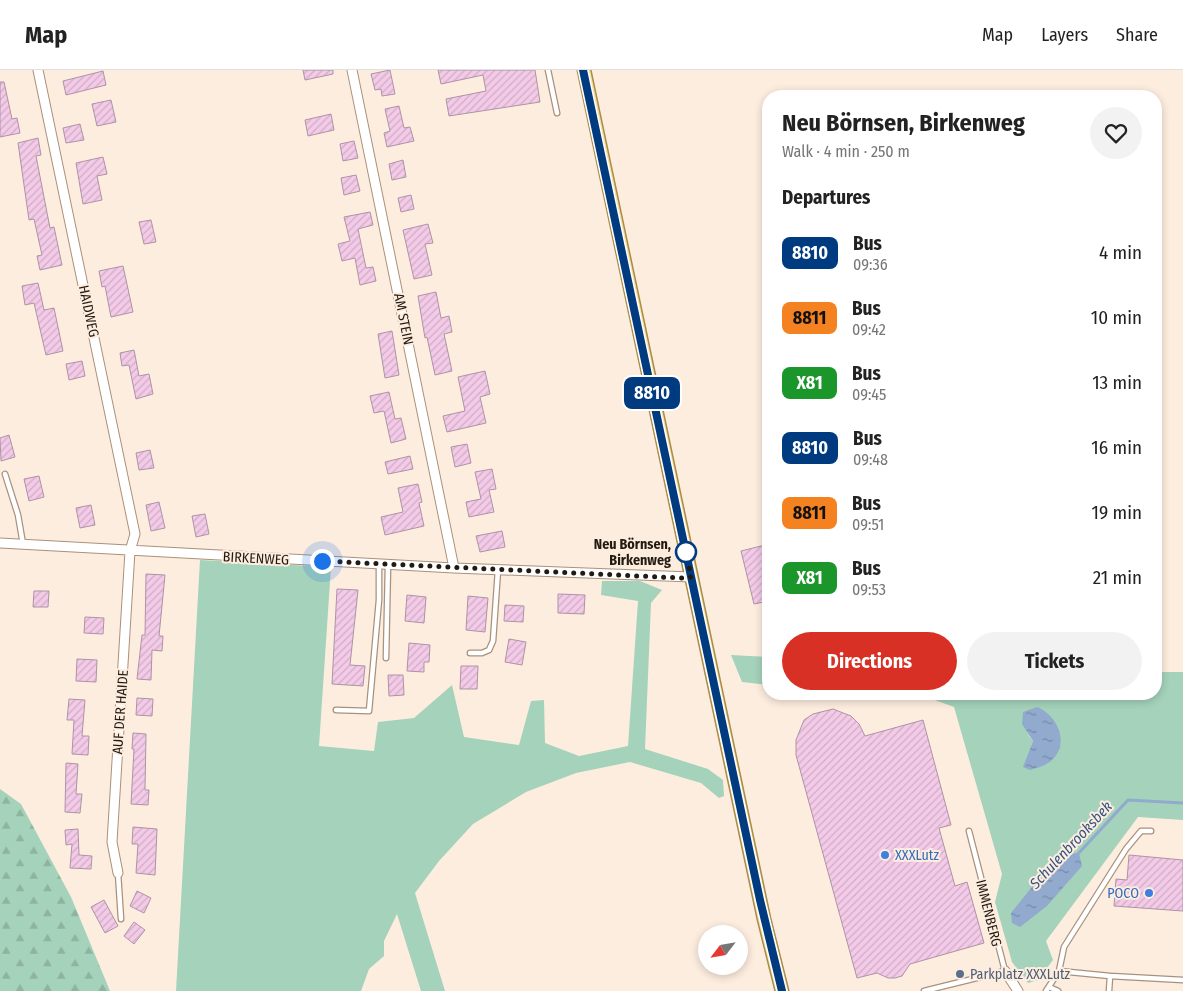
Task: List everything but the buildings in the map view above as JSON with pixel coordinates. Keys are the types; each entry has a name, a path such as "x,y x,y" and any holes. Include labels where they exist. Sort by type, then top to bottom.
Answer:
{"main road":[{"path":"584,70 691,577 782,991"}],"street":[{"name":"HAIDWEG","path":"38,70 135,534 130,551"},
{"name":"AM STEIN","path":"352,70 454,568"},
{"name":"BIRKENWEG","path":"0,543 384,565 691,577"},
{"name":"AUF DER HAIDE","path":"118,873 112,842 130,551"},
{"name":"IMMENBERG","path":"1005,971 1018,991"}],"lane":[{"path":"548,70 557,112"},
{"path":"5,474 18,515 23,544"},
{"path":"384,565 386,658"},
{"path":"336,710 369,711 384,565"},
{"path":"470,653 482,653 489,650 493,641 498,570"},
{"name":"IMMENBERG","path":"969,831 1005,971"},
{"path":"1058,991 1048,989 1059,971 1064,947 1126,849 1141,831 1151,832"},
{"path":"118,873 121,919"},
{"path":"924,991 1005,971"},
{"path":"1059,971 1183,980"},
{"path":"1109,991 1110,976"}],"green space":[{"path":"200,560 331,567 319,746 374,751 378,722 414,718 452,685 464,737 519,745 531,701 544,700 545,743 579,756 628,746 638,601 601,595 602,581 640,581 662,590 651,603 645,749 708,769 723,780 724,796 719,798 701,783 630,762 576,773 526,792 473,824 439,861 415,893 445,991 421,991 397,914 384,941 384,956 369,969 361,991 176,991"},
{"path":"731,655 762,657 762,684 742,682"},
{"path":"1162,672 1183,672 1183,820 1138,817 1046,941 1053,960 1038,980 1028,983 1012,962 995,902 1002,874 954,707 935,700 1162,700","holes":["1026,732 1052,760 1024,767 1033,741"]},
{"path":"0,789 21,804 71,897 110,991 0,991"}],"water":[{"path":"1037,707 1050,716 1059,730 1061,738 1057,754 1051,761 1044,766 1030,770 1023,767 1033,741 1022,724 1023,712"},
{"path":"1079,853 1082,866 1047,906 1020,927 1012,923 1011,913 1035,883 1068,854"}],"waterway":[{"name":"Schulenbrooksbek","path":"1076,856 1128,800 1183,803"}],"bus line":[{"name":"8810","path":"583,70 760,900 782,991"}],"place":[{"name":"Neu Börnsen, Birkenweg","path":"686,552"},
{"name":"XXXLutz","path":"885,855"},
{"name":"POCO","path":"1149,893"},
{"name":"Parkplatz XXXLutz","path":"960,974"}],"route":[{"path":"322,561 681,578 691,577 686,552"}]}
